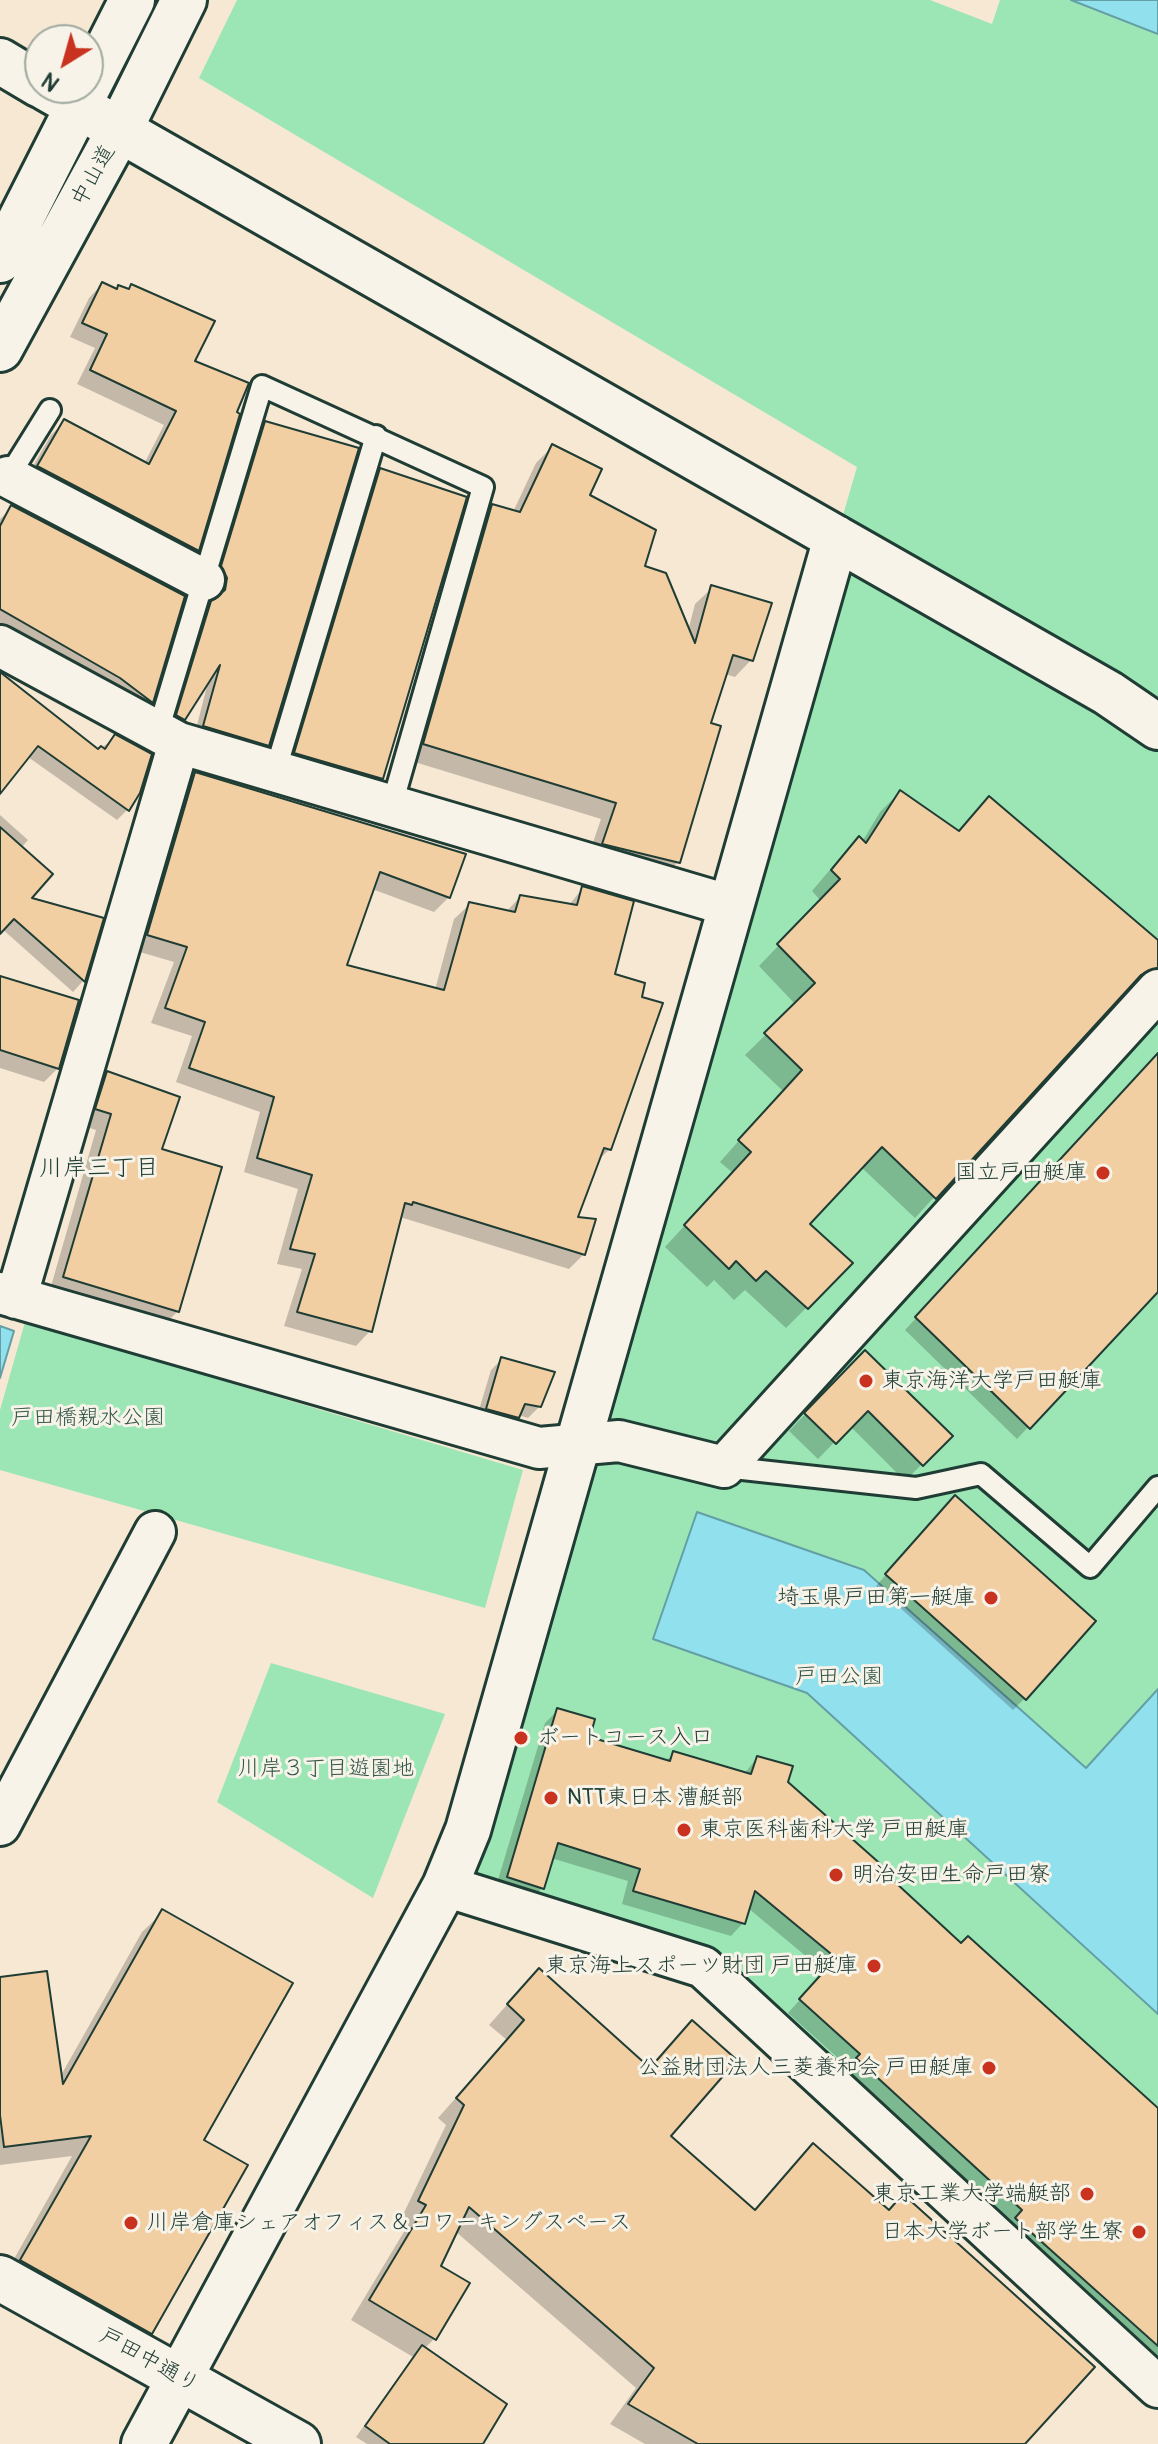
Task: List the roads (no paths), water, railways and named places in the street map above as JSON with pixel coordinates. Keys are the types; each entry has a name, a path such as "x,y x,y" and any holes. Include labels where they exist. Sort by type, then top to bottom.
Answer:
{"main road":[{"name":"中山道","path":"0,349 120,129 184,0"},
{"name":"中山道","path":"104,43 126,14"},
{"path":"0,61 24,75"},
{"name":"中山道","path":"0,260 60,104"},
{"path":"75,104 1108,693 1158,727"},
{"path":"144,2444 445,1886 468,1830 836,538"},
{"name":"戸田中通り","path":"0,2278 298,2444"}],"street":[{"path":"4,484 204,580"},
{"path":"0,646 168,737 391,808 731,906"},
{"path":"168,737 8,1296 539,1448 619,1441 724,1467 1158,990"},
{"path":"0,1825 155,1532"},
{"path":"445,1886 703,1967 1158,2387"}],"lane":[{"path":"168,737 204,580 262,386 483,487 391,808"},
{"path":"4,484 50,410"},
{"path":"275,772 376,436"},
{"path":"724,1467 916,1488 981,1474 1090,1567 1158,1487"}],"water":[{"path":"1071,0 1158,0 1158,34"},
{"path":"0,1326 14,1331 0,1378"},
{"path":"697,1512 864,1570 1086,1768 1158,1689 1158,2014 807,1693 653,1639"}],"place":[{"name":"国立戸田艇庫","path":"1103,1173"},
{"name":"東京海洋大学戸田艇庫","path":"866,1381"},
{"name":"埼玉県戸田第一艇庫","path":"991,1598"},
{"name":"ボートコース入口","path":"521,1738"},
{"name":"NTT東日本 漕艇部","path":"551,1798"},
{"name":"東京医科歯科大学 戸田艇庫","path":"684,1830"},
{"name":"明治安田生命戸田寮","path":"836,1875"},
{"name":"東京海上スポーツ財団 戸田艇庫","path":"874,1966"},
{"name":"公益財団法人三菱養和会 戸田艇庫","path":"989,2068"},
{"name":"東京工業大学端艇部","path":"1087,2194"},
{"name":"川岸倉庫シェアオフィス＆コワーキングスペース","path":"131,2223"},
{"name":"日本大学ボート部学生寮","path":"1139,2232"}],"district":[{"name":"川岸三丁目","path":"99,1169"}],"park label":[{"name":"戸田橋親水公園","path":"88,1418"},
{"name":"戸田公園","path":"839,1677"},
{"name":"川岸３丁目遊園地","path":"326,1769"}]}
